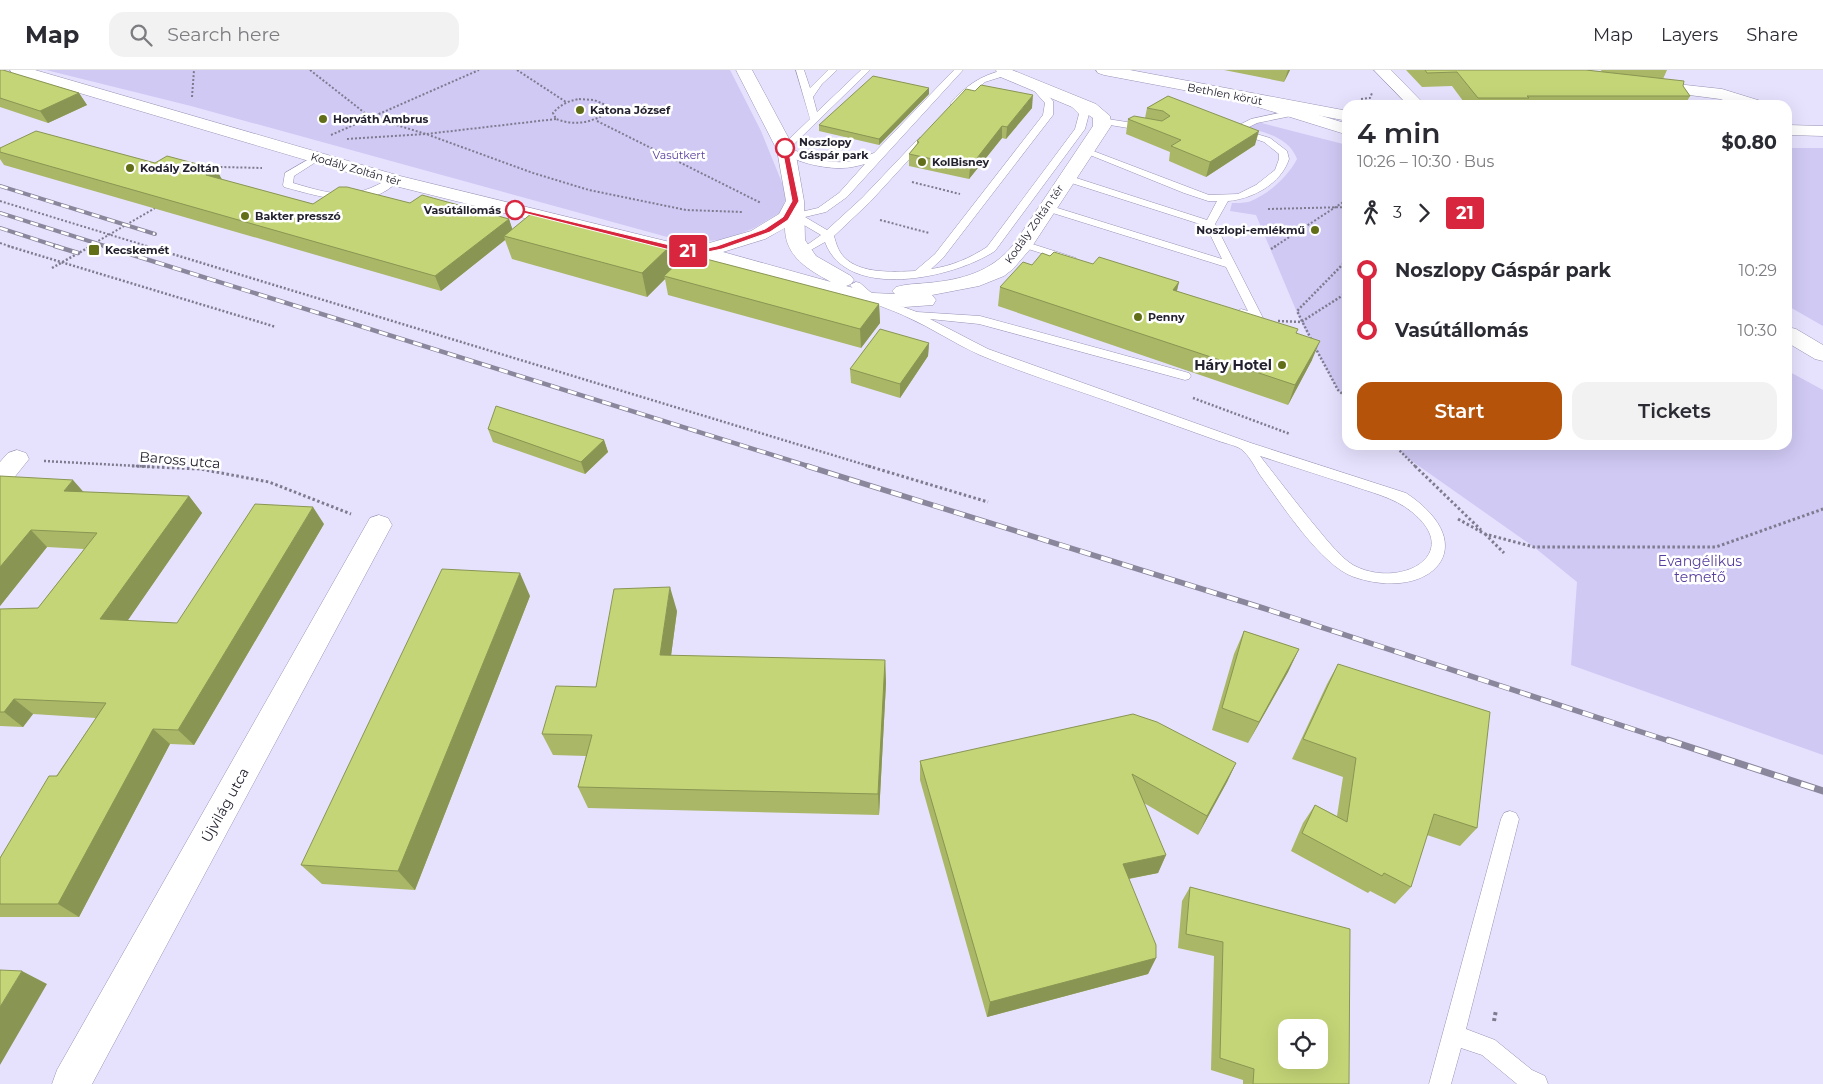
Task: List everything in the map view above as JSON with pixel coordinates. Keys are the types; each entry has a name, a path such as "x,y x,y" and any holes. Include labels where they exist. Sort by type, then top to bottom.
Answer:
{"street":[{"name":"Kodály Zoltán tér","path":"18,70 394,180 678,250 698,252 789,275 872,299 905,301 918,307 996,282 1015,272 1031,260 1031,246"},
{"path":"744,70 786,149 796,209 795,240 802,252"},
{"name":"Bethlen körút","path":"1104,70 1342,115"},
{"path":"1382,70 1412,100"},
{"path":"1004,71 1090,108 1109,123"},
{"path":"1636,84 1722,94 1740,100"},
{"path":"1251,99 1342,128"},
{"name":"Kodály Zoltán tér","path":"856,285 892,291 917,291 957,285 989,275 1006,266 1031,246 1074,181 1085,150 1102,126 1109,123"},
{"path":"1792,130 1823,131"},
{"name":"Kodály Zoltán tér","path":"698,252 740,241 768,230 796,209"},
{"name":"Kodály Zoltán tér","path":"802,252 834,276 856,285 899,297 918,307"},
{"name":"Kodály Zoltán tér","path":"789,275 834,276"},
{"path":"1792,336 1823,354"},
{"path":"0,478 18,459"},
{"name":"Újvilág utca","path":"71,1084 379,525"}],"lane":[{"path":"800,70 815,120"},
{"path":"808,97 819,82 833,70"},
{"path":"866,70 786,149 804,160 826,165 855,164 879,154"},
{"path":"951,108 979,80 990,74 1004,71"},
{"path":"796,209 822,210 843,195 954,72"},
{"path":"918,275 939,256 1048,115 1050,102 1032,83"},
{"path":"834,276 872,274 918,275 965,264 982,257 991,249 1080,129 1084,114 1067,98"},
{"path":"1234,130 1254,121 1294,113"},
{"path":"1109,123 1160,130"},
{"path":"1085,150 1208,198 1236,198 1257,189 1279,171 1286,158 1280,148 1267,140 1222,127"},
{"path":"802,252 828,236 866,200 928,133"},
{"path":"316,158 289,175 288,185 338,198 362,197 378,191 394,180"},
{"path":"1074,181 1210,224 1257,318 1230,310"},
{"path":"1210,224 1224,198"},
{"path":"796,209 828,236 832,248 843,262 872,274"},
{"path":"1054,210 1231,265"},
{"path":"1031,246 1086,265"},
{"path":"856,285 872,299"},
{"path":"918,307 980,320 1185,376"},
{"path":"918,307 984,352 1246,446 1401,497 1416,506 1428,518 1436,531 1439,545 1436,557 1428,568 1415,575 1398,579 1359,574 1341,565 1312,533 1246,446"},
{"path":"1440,1084 1510,819"},
{"path":"1454,1035 1488,1047 1525,1077 1537,1084"}],"path":[{"path":"192,97 194,70"},
{"path":"310,70 370,117 426,134 588,190 686,210 752,212"},
{"path":"331,135 479,70"},
{"path":"516,70 566,102"},
{"path":"346,140 426,134 556,119 566,123 581,124 596,121 607,113 608,106 599,100 583,98 566,102 557,107 553,113 556,119"},
{"path":"596,121 764,204"},
{"path":"905,180 966,195"},
{"path":"1248,194 1255,210 1342,207"},
{"path":"0,201 988,502"},
{"path":"1271,249 1342,203"},
{"path":"52,268 154,208"},
{"path":"873,218 935,234"},
{"path":"0,243 276,327"},
{"path":"1342,265 1297,311 1301,322 1338,390 1342,394"},
{"path":"1301,322 1342,296"},
{"path":"1399,450 1504,553"},
{"name":"Baross utca","path":"18,459 200,469 269,482 379,525"},
{"path":"1485,534 1534,546 1716,547 1823,509"}],"green space":[{"name":"Vasútkert","path":"46,70 730,70 761,131 787,195 781,212 754,228 727,239 689,243 191,106"},
{"path":"1254,121 1342,144 1342,394 1301,322 1256,215 1230,211 1232,203 1251,201 1271,189 1289,171 1297,159 1288,145 1281,140 1266,133 1242,126"},
{"path":"1792,148 1823,148 1823,326 1792,308"},
{"name":"Evangélikus temető","path":"1792,373 1823,390 1823,755 1571,665 1577,582 1534,547 1406,457 1399,450 1792,450"}],"building":[{"path":"0,70 79,93 40,111 0,98"},
{"path":"1425,70 1586,70 1684,81 1683,86 1690,96 1527,96 1529,98 1478,98 1457,72 1427,73"},
{"path":"873,76 929,88 879,139 819,125"},
{"path":"981,85 1033,95 1007,127 1002,126 970,167 909,154 919,142 917,141 966,89 975,91"},
{"path":"1168,96 1259,131 1210,162 1171,146 1181,140 1128,119 1134,116 1162,121 1170,116 1163,111 1147,108"},
{"path":"36,131 155,163 167,156 216,169 206,175 313,204 339,187 347,187 410,203 422,195 509,219 435,276 0,152 0,148"},
{"path":"532,213 668,248 642,273 504,236"},
{"path":"1054,252 1093,264 1099,257 1179,282 1173,290 1298,329 1296,333 1320,341 1295,385 1000,287 1023,262 1032,265 1042,253 1050,256"},
{"path":"687,254 879,304 860,329 664,276"},
{"path":"880,329 929,343 900,384 850,369"},
{"path":"496,406 604,440 581,462 488,429"},
{"path":"0,476 73,480 64,491 189,496 100,619 177,623 255,504 313,507 178,730 153,729 58,904 0,904 0,858 49,776 57,776 106,703 14,699 4,712 0,712 0,609 38,608 97,533 31,530 0,567"},
{"path":"442,569 520,573 398,871 301,865"},
{"path":"670,587 660,655 885,660 878,794 578,787 592,735 542,734 556,686 596,687 614,589"},
{"path":"1244,631 1299,649 1259,722 1222,708"},
{"path":"1338,664 1490,712 1477,828 1434,814 1411,887 1384,873 1382,876 1302,833 1315,805 1347,822 1356,758 1303,739"},
{"path":"1133,714 1157,722 1236,763 1207,816 1132,774 1166,855 1123,864 1156,945 1156,958 990,1002 920,761"},
{"path":"1190,887 1350,929 1349,1084 1253,1084 1254,1069 1220,1058 1223,942 1186,934"},
{"path":"0,970 22,971 0,1007"}],"railway":[{"path":"0,186 155,234"},
{"path":"0,213 108,247"},
{"path":"0,228 59,247"},
{"path":"55,246 78,253"},
{"path":"104,246 811,467"},
{"path":"807,466 1263,608 1672,742"},
{"path":"1668,740 1823,791"}],"bus line":[{"name":"21","path":"515,210 678,250 698,252 719,248 768,230 786,218 796,201 785,148"}],"place":[{"name":"Katona József","path":"580,110"},
{"name":"Horváth Ambrus","path":"323,119"},
{"name":"Noszlopy Gáspár park","path":"785,148"},
{"name":"KolBisney","path":"922,162"},
{"name":"Kodály Zoltán","path":"130,168"},
{"name":"Vasútállomás","path":"515,210"},
{"name":"Bakter presszó","path":"245,216"},
{"name":"Noszlopi-emlékmű","path":"1315,230"},
{"name":"Kecskemét","path":"94,250"},
{"name":"Penny","path":"1138,317"},
{"name":"Háry Hotel","path":"1282,365"}]}
